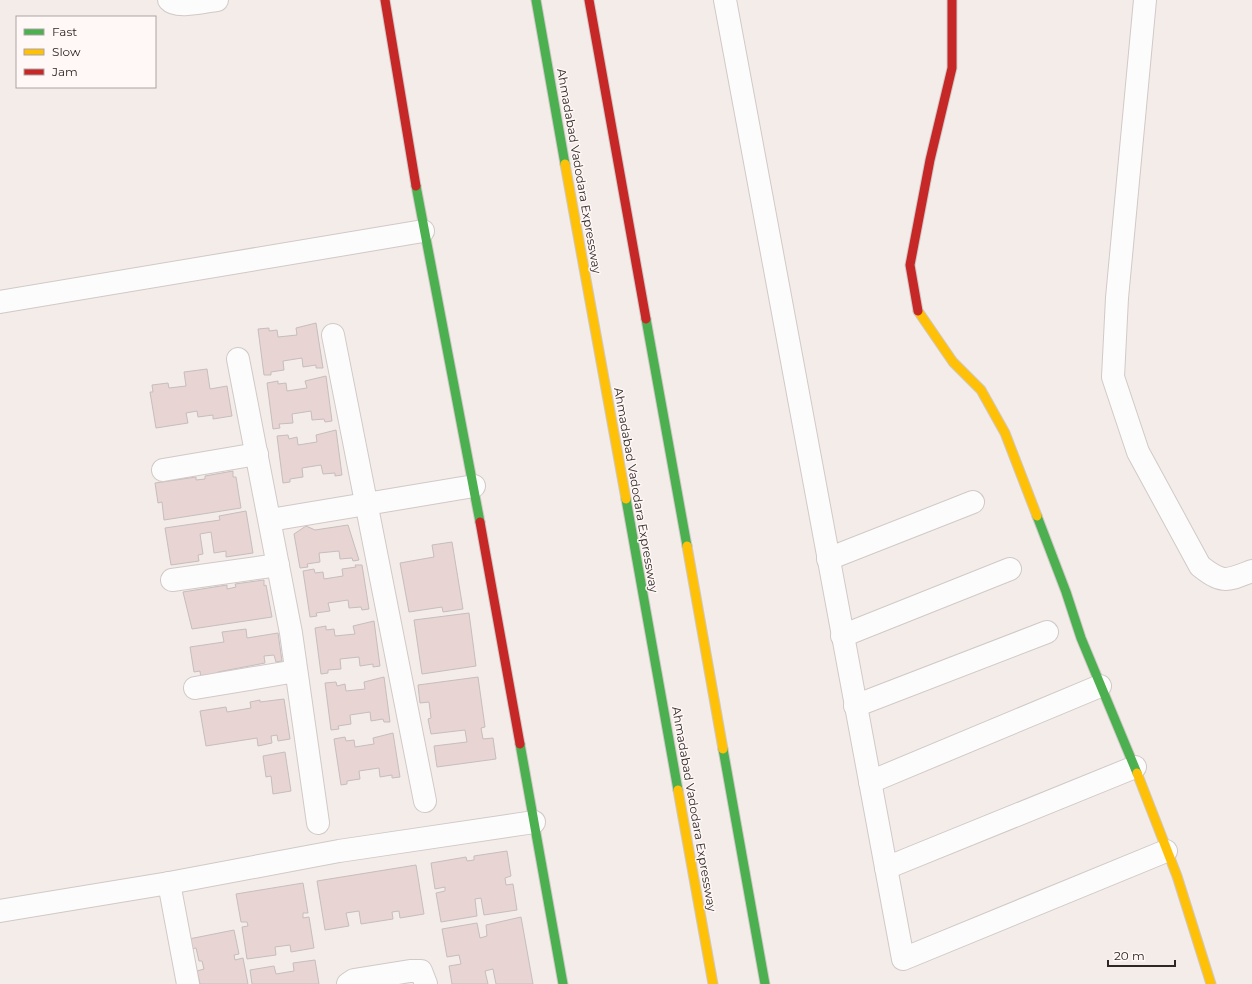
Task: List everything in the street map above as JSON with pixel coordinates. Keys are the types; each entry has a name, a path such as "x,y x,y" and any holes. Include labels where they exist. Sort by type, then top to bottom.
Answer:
{"main road":[{"path":"385,0 422,231 474,486 563,984"},
{"name":"Ahmadabad Vadodara Expressway","path":"536,0 713,984"},
{"path":"589,0 765,984"},
{"path":"952,0 952,68 930,160 910,265 918,312 953,362 981,390 1005,433 1100,686 1135,767 1166,851 1177,876 1212,984"}],"street":[{"path":"169,0 172,3 183,4 217,0"},
{"path":"725,0 903,959 1166,851"},
{"path":"1145,0 1117,298 1113,377 1138,452 1200,566 1215,578 1230,579 1252,571"},
{"path":"0,302 422,231"},
{"path":"332,335 425,801"},
{"path":"238,359 278,565 296,671 318,823"},
{"path":"163,470 257,454"},
{"path":"270,520 474,486"},
{"path":"828,559 973,502"},
{"path":"172,580 278,565"},
{"path":"842,636 1010,569"},
{"path":"855,706 1047,632"},
{"path":"195,688 296,671"},
{"path":"870,782 1100,686"},
{"path":"886,868 1135,767"},
{"path":"1,906 169,883 338,852 534,822"},
{"path":"169,883 188,984"},
{"path":"348,984 354,980 410,971 421,971 426,984"}],"building":[{"path":"316,323 323,368 316,368 316,365 303,367 302,358 283,361 284,370 271,372 271,375 264,375 258,329 269,328 269,331 277,330 278,337 297,335 296,328"},
{"path":"207,369 210,389 227,386 232,416 213,419 213,415 198,417 197,411 186,413 188,423 156,428 150,392 153,392 152,385 168,383 169,388 186,386 184,372"},
{"path":"326,376 332,421 325,422 324,419 312,420 311,411 292,414 293,423 279,424 280,428 273,429 267,383 278,381 278,384 286,383 287,391 307,388 305,381"},
{"path":"336,430 342,475 335,476 335,473 323,474 321,465 302,468 303,477 290,479 290,482 283,483 277,436 288,435 289,439 297,437 298,445 317,442 316,435"},
{"path":"233,471 233,477 236,477 241,508 164,520 162,502 158,503 155,483 196,477 196,480 205,479 205,476"},
{"path":"246,511 253,553 226,557 226,551 214,553 211,532 200,534 203,554 198,555 199,561 171,565 165,528 220,520 219,516"},
{"path":"348,525 359,560 353,561 352,558 340,559 339,551 319,553 320,562 307,564 308,567 300,568 294,534 306,526 315,530"},
{"path":"452,542 463,609 443,612 442,607 409,612 400,563 434,557 432,545"},
{"path":"355,565 362,565 369,609 362,610 361,607 349,608 348,600 328,603 330,611 316,613 317,616 310,617 303,571 314,569 315,573 323,572 324,579 343,576 342,569 356,567"},
{"path":"264,580 264,586 266,585 272,617 192,629 183,592 227,585 227,589 236,587 235,584"},
{"path":"469,613 476,666 422,674 414,620"},
{"path":"374,621 380,666 373,667 373,664 360,666 359,657 340,659 341,669 328,670 328,673 321,674 315,628 326,626 326,630 334,629 335,636 355,634 353,626"},
{"path":"246,629 247,638 278,633 282,661 276,662 274,655 264,656 265,663 218,672 218,676 201,679 200,671 194,672 190,647 224,642 222,632"},
{"path":"384,677 390,722 384,722 383,719 371,721 370,712 350,715 351,724 338,726 339,729 331,730 325,683 336,682 337,686 345,684 346,691 365,689 364,682"},
{"path":"478,677 485,727 481,728 483,739 493,738 496,759 437,767 434,746 467,742 465,730 431,734 428,719 431,718 429,702 420,703 418,685"},
{"path":"284,699 290,739 278,741 277,735 271,736 272,743 258,746 257,738 206,746 200,711 226,707 227,712 251,708 250,702"},
{"path":"393,733 400,777 392,778 392,775 380,777 379,768 359,771 360,779 347,781 347,784 341,785 334,739 345,737 346,741 354,740 355,747 374,744 373,738"},
{"path":"285,752 291,791 273,794 271,776 266,777 263,756"},
{"path":"507,851 511,876 505,878 506,885 513,884 517,910 484,915 481,898 475,899 477,916 441,922 436,893 445,891 445,887 435,889 431,863 466,857 467,861 474,860 474,856"},
{"path":"416,865 424,914 400,918 399,911 392,912 393,919 361,924 359,911 346,913 349,926 325,930 317,881"},
{"path":"303,883 308,913 303,913 303,918 309,917 314,948 291,952 290,945 275,947 276,955 247,959 242,927 248,926 247,922 241,922 236,894"},
{"path":"521,917 533,984 496,984 493,969 485,971 488,984 452,984 449,966 461,964 459,955 447,957 442,929 477,923 480,938 487,936 486,925"},
{"path":"234,930 239,954 234,955 235,960 243,958 248,984 200,984 197,971 204,969 202,961 199,961 196,948 191,949 189,939"},
{"path":"315,960 319,984 252,984 250,970 274,966 276,974 294,971 293,963"}],"traffic: fast":[{"path":"536,0 565,164"},
{"path":"416,186 480,522"},
{"path":"646,319 687,546"},
{"path":"626,499 678,790"},
{"path":"1037,516 1066,592 1081,638 1137,773"},
{"path":"520,744 563,984"},
{"path":"723,749 765,984"}],"traffic: slow":[{"path":"565,164 626,499"},
{"path":"918,311 953,362 981,390 1005,433 1037,516"},
{"path":"687,546 723,749"},
{"path":"1137,773 1177,876 1211,984"},
{"path":"678,790 713,984"}],"traffic: jam":[{"path":"385,0 416,186"},
{"path":"589,0 646,319"},
{"path":"918,311 910,265 930,160 952,68 952,0"},
{"path":"480,522 520,744"}]}
